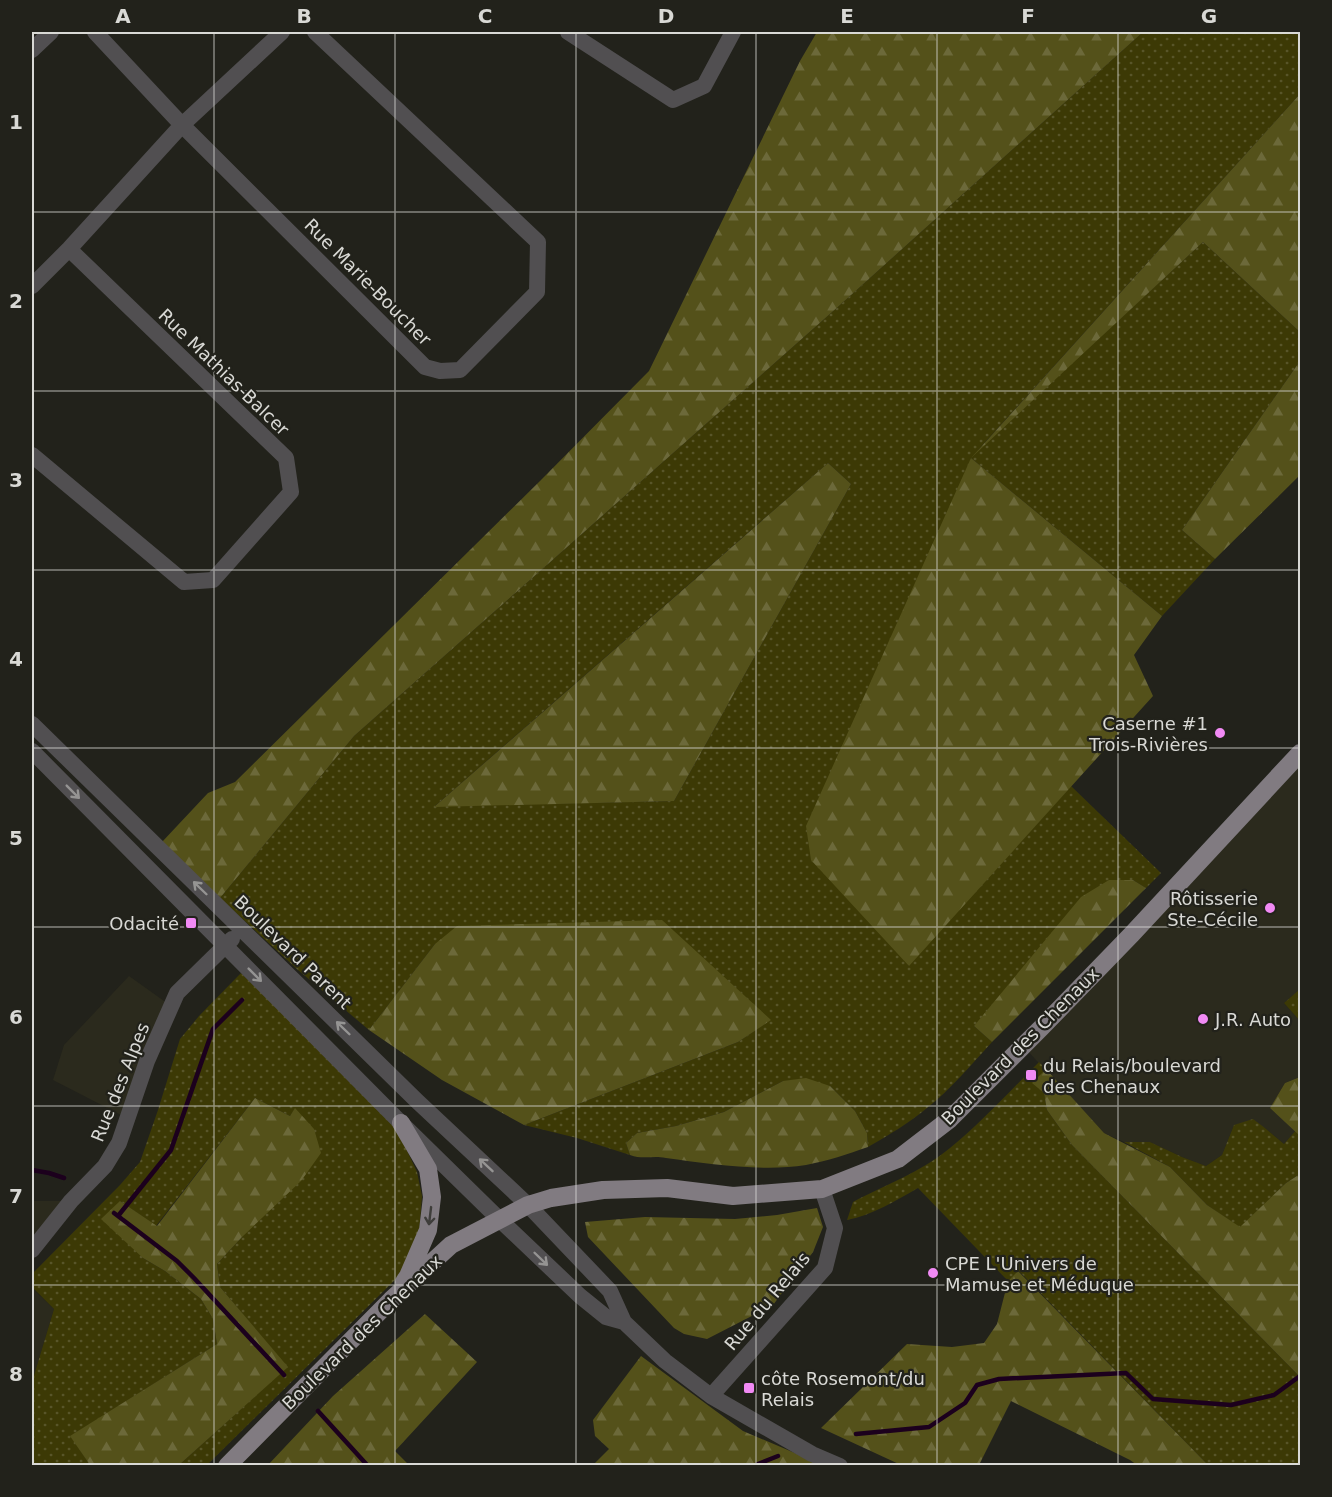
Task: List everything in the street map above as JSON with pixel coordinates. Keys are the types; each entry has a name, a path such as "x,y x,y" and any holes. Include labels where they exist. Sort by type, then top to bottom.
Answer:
{"main road":[{"name":"Boulevard des Chenaux","path":"227,1466 391,1300 451,1245 528,1205 551,1198 603,1190 667,1188 733,1196 822,1189 898,1158 950,1119 1132,934 1300,753"},
{"path":"391,1300 408,1276 428,1230 432,1197 428,1169 401,1123"}],"street":[{"path":"32,50 51,32"},
{"name":"Rue Marie-Boucher","path":"95,32 182,125 425,367 440,371 460,370 537,292 538,242 315,32"},
{"path":"32,286 69,249 182,125 282,32"},
{"path":"568,32 673,100 704,86 733,32"},
{"name":"Rue Mathias-Balcer","path":"32,455 183,582 213,580 291,492 286,458 69,249"},
{"name":"Boulevard Parent","path":"32,724 417,1101 528,1205 610,1291 624,1322"},
{"path":"32,751 401,1123 580,1296 606,1317 624,1322 664,1361 711,1396 813,1454 840,1466"},
{"name":"Rue des Alpes","path":"32,1250 71,1201 105,1166 120,1143 147,1061 177,993 242,929"},
{"name":"Rue du Relais","path":"711,1396 825,1268 836,1227 822,1189"}],"shaded area":[{"path":"1143,32 1300,32 1300,94 978,450 1203,242 1300,332 1300,361 1182,530 1215,559 1162,616 971,458 908,966 1071,786 1161,873 1146,888 1133,880 974,1026 992,1042 936,1101 906,1124 868,1147 867,1133 855,1111 830,1086 783,1081 724,1112 676,1126 637,1133 626,1143 630,1155 577,1138 524,1125 738,1042 770,1020 435,944 369,1030 298,970 220,898 354,736 840,305","holes":["828,463 851,484 674,801 435,806"]},
{"path":"1300,765 1300,989 1284,1003 1300,1021 1298,1041 1300,1044 1300,1077 1285,1083 1270,1108 1296,1130 1284,1144 1265,1128 1234,1125 1222,1155 1206,1166 1150,1142 1124,1142 1104,1133 1023,1046"},
{"path":"241,973 394,1123 417,1172 422,1196 419,1234 399,1276 207,1465 179,1465 287,1367 220,1287 217,1264 242,1237 295,1109 290,1116 255,1098 156,1226 120,1201 143,1258 165,1271 201,1299 213,1319 217,1344 71,1436 90,1465 32,1466 32,1382 54,1309 32,1287 32,1274 140,1162 180,1039"},
{"path":"129,976 171,1006 123,1116 53,1080 64,1045"},
{"path":"1300,989 1300,1021 1284,1003"},
{"path":"1039,1062 1046,1069 1033,1083 1044,1093 1047,1110 1072,1145 1300,1377 1300,1465 1208,1465 1019,1271 1008,1281 918,1188 875,1211 847,1220 853,1202 939,1157 973,1128"},
{"path":"1253,1119 1284,1144 1296,1130 1300,1136 1300,1174 1286,1183 1240,1228 1207,1205 1170,1167 1124,1142 1150,1142 1206,1166 1222,1155 1234,1125"},
{"path":"32,1201 71,1201 32,1250"},
{"path":"32,1288 54,1309 32,1382"}],"green space":[{"path":"817,32 1143,32 840,305 354,736 220,898 162,842 208,793 235,782 649,371 800,61"},
{"path":"1300,94 1300,332 1203,242 971,458"},
{"path":"1300,361 1300,475 1215,559 1182,530"},
{"path":"971,458 1162,616 1134,655 1153,696 909,966 811,860 806,826"},
{"path":"828,463 851,484 674,801 434,807"},
{"path":"1109,880 1133,880 1146,888 992,1042 974,1026 1081,897"},
{"path":"662,920 771,1020 738,1042 524,1125 442,1080 369,1030 435,944 457,926"},
{"path":"1046,1069 1104,1133 1170,1167 1207,1205 1240,1227 1286,1183 1300,1174 1300,1377 1072,1145 1047,1110 1044,1093 1032,1083"},
{"path":"1300,1077 1300,1136 1270,1108 1285,1083"},
{"path":"806,1078 830,1086 855,1111 867,1133 868,1147 806,1165 772,1168 630,1155 626,1143 637,1133 676,1126 724,1112 783,1081"},
{"path":"255,1098 290,1116 295,1108 314,1129 321,1153 301,1181 217,1264 220,1287 288,1367 179,1465 90,1465 70,1436 217,1344 213,1319 201,1299 165,1271 143,1258 101,1219 120,1201 157,1226"},
{"path":"817,1208 823,1227 813,1252 773,1305 707,1339 684,1334 674,1328 588,1237 585,1222 645,1217 735,1219"},
{"path":"1018,1271 1208,1465 1137,1465 1011,1401 979,1465 901,1465 821,1428 907,1344 952,1347 984,1343 997,1324 1008,1281"},
{"path":"425,1314 477,1362 395,1451 409,1465 268,1465 333,1396"},
{"path":"641,1356 743,1431 823,1465 593,1465 609,1449 595,1436 593,1420"}],"waterway":[{"path":"118,1216 171,1150 213,1029 242,1000"},
{"path":"32,1170 64,1178"},
{"path":"114,1213 177,1261 284,1375"},
{"path":"856,1434 929,1427 965,1403 977,1385 999,1379 1126,1373 1153,1399 1231,1405 1274,1395 1300,1376"},
{"path":"318,1411 368,1466"},
{"path":"753,1466 778,1456"}],"place":[{"name":"Caserne #1 Trois-Rivières","path":"1220,733"},
{"name":"Rôtisserie Ste-Cécile","path":"1270,908"},
{"name":"Odacité","path":"191,923"},
{"name":"J.R. Auto","path":"1203,1019"},
{"name":"du Relais/boulevard des Chenaux","path":"1031,1075"},
{"name":"CPE L'Univers de Mamuse et Méduque","path":"933,1273"},
{"name":"côte Rosemont/du Relais","path":"749,1388"}]}
